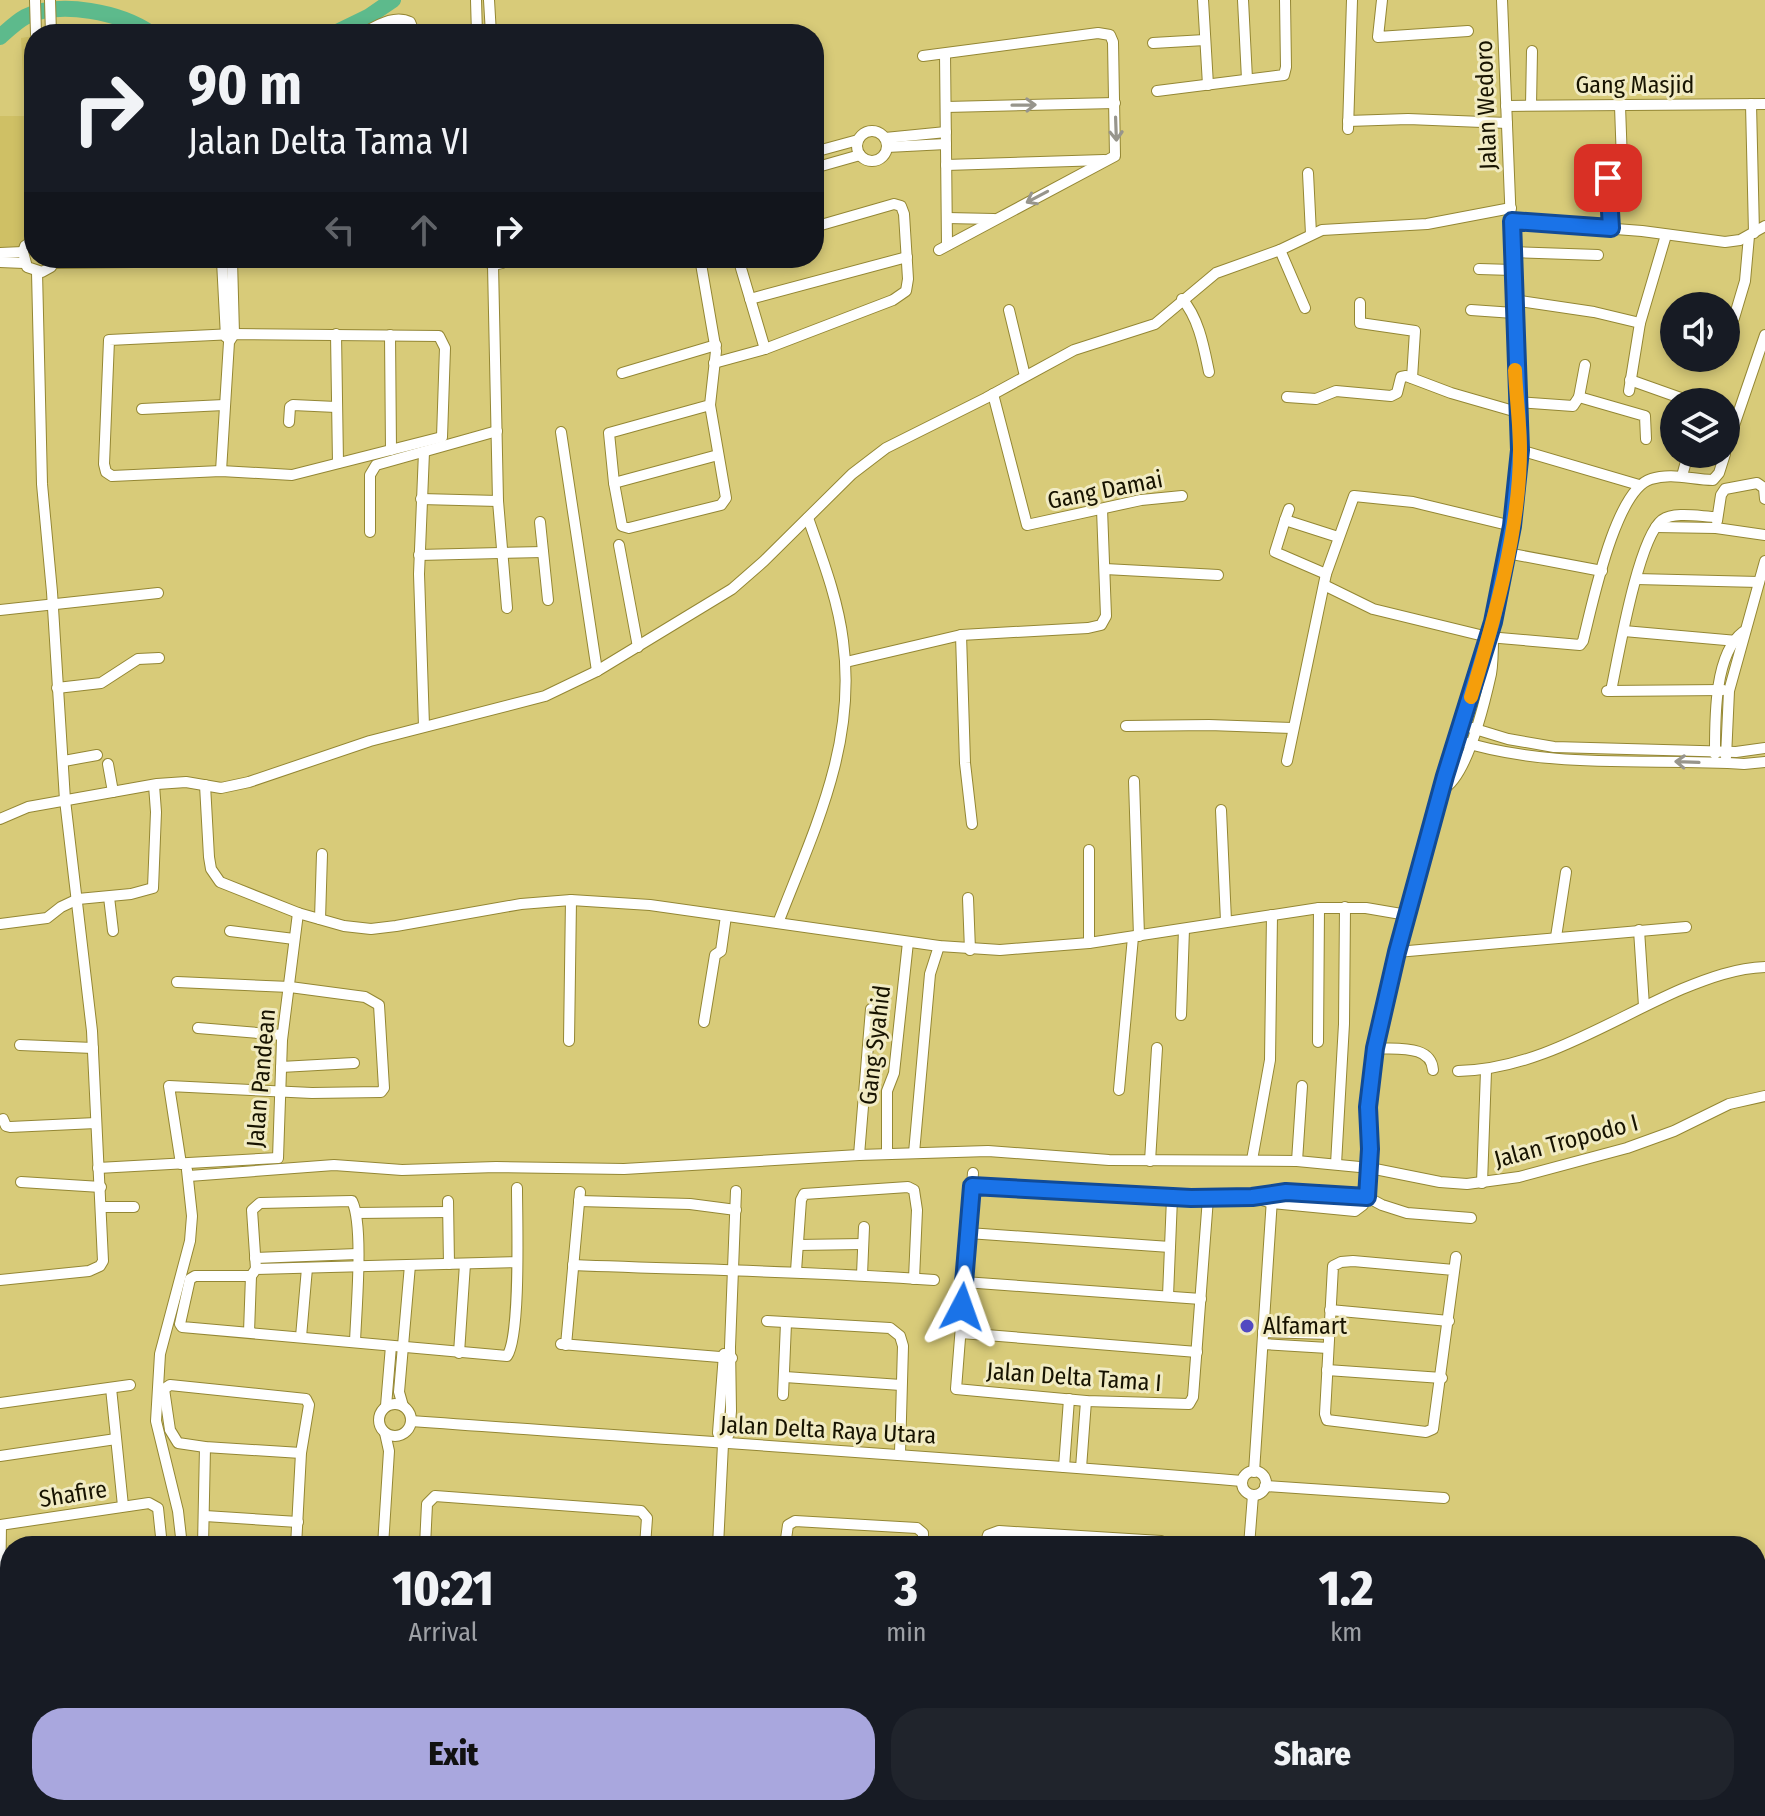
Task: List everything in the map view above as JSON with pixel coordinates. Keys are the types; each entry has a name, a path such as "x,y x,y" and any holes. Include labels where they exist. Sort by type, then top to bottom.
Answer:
{"street":[{"path":"476,0 477,24"},
{"path":"489,0 490,24"},
{"path":"1203,0 1208,85"},
{"path":"1243,0 1247,79"},
{"path":"1157,91 1286,74 1285,0"},
{"path":"1352,0 1348,125 1408,119 1507,123"},
{"path":"1382,0 1378,37 1468,31"},
{"name":"Jalan Wedoro","path":"1488,655 1512,526 1520,450 1502,0"},
{"path":"35,1 36,24"},
{"path":"50,1 51,24"},
{"path":"381,24 401,19 411,24"},
{"path":"923,56 1107,33 1113,42 1116,153 943,247 947,218 945,54"},
{"path":"1153,43 1205,40"},
{"path":"1531,105 1532,51"},
{"path":"946,107 1115,103"},
{"path":"1740,298 1752,235 1751,104"},
{"name":"Gang Masjid","path":"1506,106 1765,104"},
{"path":"1611,228 1608,178 1622,162 1620,106"},
{"path":"824,149 858,140 864,133 873,131 886,143 946,138"},
{"path":"858,140 857,149 865,160 875,161 883,156 886,143"},
{"path":"824,165 860,155"},
{"path":"946,165 1106,160"},
{"path":"1308,173 1311,234"},
{"path":"714,363 765,349 900,297 907,288 907,257 904,211 898,204 824,224"},
{"path":"0,819 28,807 154,785 186,782 221,788 249,782 424,726 530,701 597,671 732,589 852,474 886,448 1074,350 1155,324 1186,303 1216,273 1280,250 1311,234 1344,227 1427,224 1511,208"},
{"path":"947,218 996,219"},
{"path":"1512,221 1611,228 1725,242 1752,235 1765,227"},
{"path":"1660,394 1630,386 1640,323 1666,235"},
{"path":"1280,250 1305,308"},
{"path":"1512,252 1598,255"},
{"path":"0,253 23,258"},
{"path":"750,299 907,257"},
{"path":"0,262 23,258"},
{"path":"0,1280 89,1271 103,1261 93,1048 65,800 42,484 37,272 33,268"},
{"path":"37,272 49,268"},
{"path":"221,471 229,337 227,268"},
{"path":"493,268 498,501 507,608"},
{"path":"702,268 716,345 710,405 726,496 721,505 628,528 620,521 609,433 710,405"},
{"path":"741,268 765,349"},
{"path":"1479,269 1513,270"},
{"path":"1513,300 1594,312 1640,323"},
{"path":"1186,303 1203,344 1209,372"},
{"path":"1360,303 1360,323 1415,331 1412,378"},
{"path":"1009,310 1025,376"},
{"path":"1471,310 1514,313"},
{"path":"336,334 338,463"},
{"path":"336,334 436,335 443,340 443,435 439,439 292,475 221,471 112,476 106,472 109,340 336,334"},
{"path":"390,335 391,450"},
{"path":"1740,394 1765,338"},
{"path":"622,373 716,345"},
{"path":"1287,397 1320,398 1336,391 1391,396 1397,393 1401,377 1412,378 1451,393 1517,407 1570,406 1579,397 1585,365"},
{"name":"Gang Damai","path":"993,394 1027,525 1141,500 1182,496"},
{"path":"1579,397 1645,416 1646,439"},
{"path":"142,409 224,405"},
{"path":"289,422 290,407 293,405 336,407"},
{"path":"370,532 370,475 373,468 388,460 497,431"},
{"path":"561,432 597,671"},
{"path":"1520,450 1639,485"},
{"path":"424,452 419,555 424,726"},
{"path":"614,483 718,455"},
{"path":"1682,476 1684,468"},
{"path":"1338,537 1287,515 1275,552 1373,609 1490,637 1581,644 1611,537 1639,485 1660,476 1715,480 1719,468"},
{"path":"1717,523 1721,495 1729,487 1757,483 1764,488 1765,499"},
{"path":"1287,761 1325,580 1354,496 1413,502 1512,526"},
{"path":"421,499 498,501"},
{"path":"846,662 961,635 1098,626 1106,616 1102,509"},
{"path":"778,923 837,764 846,662 840,620 808,518"},
{"path":"540,522 548,600"},
{"path":"1724,690 1608,691 1636,579 1656,527 1717,523 1765,535"},
{"path":"619,545 638,647"},
{"path":"419,555 543,552"},
{"path":"1507,553 1602,571"},
{"path":"1720,763 1724,690 1765,561"},
{"path":"1105,569 1218,575"},
{"path":"1636,579 1759,582"},
{"path":"0,610 158,593"},
{"path":"1624,631 1740,638"},
{"path":"961,635 964,754 972,824"},
{"path":"972,1186 1172,1198 1272,1198 1355,1211 1363,1207 1370,1168 1368,1107 1375,1048 1397,952 1447,766 1488,655"},
{"path":"1443,789 1456,779 1470,744 1490,679 1488,655"},
{"path":"57,688 101,683 138,659 159,658"},
{"path":"1462,725 1531,744 1554,747 1748,751 1765,748"},
{"path":"1126,726 1292,728"},
{"path":"1457,740 1559,759 1765,762"},
{"path":"64,761 97,755"},
{"path":"108,764 113,792"},
{"path":"1119,1090 1136,936 1134,781"},
{"path":"0,924 47,918 75,900 153,888 154,785"},
{"path":"205,785 209,857 215,877 227,886 298,913 344,926 371,929 521,904 571,900 650,905 970,950 1089,943 1319,908 1381,909 1407,915"},
{"path":"1221,810 1226,921"},
{"path":"1089,850 1089,943"},
{"path":"320,919 322,854"},
{"path":"1556,937 1566,872"},
{"path":"109,897 113,931"},
{"path":"968,898 970,950"},
{"path":"569,1041 571,900"},
{"path":"1336,1164 1344,1024 1345,907"},
{"path":"1318,1042 1319,908"},
{"name":"Jalan Pandean","path":"180,1164 278,1158 282,1035 298,913"},
{"path":"1252,1160 1270,1060 1272,915"},
{"path":"704,1022 726,916"},
{"path":"1397,952 1686,927"},
{"path":"1181,1015 1184,929"},
{"path":"1639,930 1644,1006"},
{"path":"230,931 294,939"},
{"name":"Gang Syahid","path":"887,1154 887,1091 894,1073 908,942"},
{"path":"914,1153 930,974 939,946"},
{"path":"1458,1071 1486,1071 1546,1052 1715,976 1765,967"},
{"path":"177,982 290,987 365,997 377,1002 383,1091 280,1092 169,1086 180,1164 189,1176 192,1216 190,1241 160,1354 156,1421 178,1511 181,1536"},
{"path":"859,1155 871,1009"},
{"path":"198,1028 282,1035"},
{"path":"20,1045 93,1048"},
{"path":"1150,1161 1157,1048"},
{"path":"1375,1048 1424,1053 1432,1061 1433,1070"},
{"path":"281,1067 354,1063"},
{"path":"1482,1183 1486,1071"},
{"path":"1297,1161 1302,1086"},
{"name":"Jalan Tropodo I","path":"189,1176 334,1165 402,1170 496,1167 624,1169 859,1155 1018,1152 1150,1161 1297,1161 1370,1168 1453,1184 1482,1183 1541,1172 1627,1148 1674,1131 1729,1104 1765,1096"},
{"path":"3,1119 10,1127 96,1123"},
{"path":"98,1168 180,1164"},
{"path":"973,1173 961,1333 1197,1352 1208,1198"},
{"path":"21,1182 101,1187"},
{"path":"796,1271 801,1200 805,1193 911,1187 917,1210 914,1279"},
{"path":"357,1254 192,1277 179,1320 182,1327 503,1357 509,1354 515,1320 517,1188"},
{"path":"718,1536 723,1444 729,1434 728,1354 736,1200 690,1204 579,1196 563,1344 728,1354"},
{"path":"1367,1197 1407,1213 1471,1218"},
{"path":"1168,1296 1172,1198"},
{"path":"1254,1472 1272,1198"},
{"path":"249,1332 254,1268 252,1210 260,1203 348,1200 354,1203 356,1213 358,1267 355,1342"},
{"path":"356,1213 448,1206 449,1264"},
{"path":"102,1207 134,1207"},
{"path":"862,1275 864,1227"},
{"path":"968,1233 1170,1247"},
{"path":"798,1245 863,1244"},
{"path":"1454,1270 1353,1261 1338,1262 1332,1267 1327,1420 1426,1432 1436,1425 1456,1257"},
{"path":"254,1268 517,1262"},
{"path":"459,1353 465,1264"},
{"path":"384,1536 389,1451 378,1420 386,1406 410,1265"},
{"path":"573,1265 733,1272 796,1271 934,1280"},
{"path":"301,1337 307,1268"},
{"path":"964,1282 1201,1299"},
{"path":"1330,1310 1449,1321"},
{"path":"767,1321 893,1330 900,1336 903,1346 900,1453"},
{"path":"783,1395 786,1323"},
{"name":"Jalan Delta Tama I","path":"961,1333 956,1389 1086,1401 1189,1404 1193,1397 1197,1352"},
{"path":"1263,1338 1329,1334"},
{"path":"1263,1338 1328,1348"},
{"path":"389,1451 397,1436 406,1432 411,1421 399,1392 396,1347"},
{"path":"1327,1370 1442,1378"},
{"path":"785,1377 901,1385"},
{"path":"0,1403 130,1385"},
{"path":"297,1536 301,1453 309,1405 302,1397 166,1387 164,1394 174,1440 205,1447 301,1453"},
{"path":"111,1388 123,1506"},
{"path":"1064,1467 1069,1399"},
{"path":"1081,1468 1086,1401"},
{"path":"386,1406 403,1406"},
{"name":"Jalan Delta Raya Utara","path":"411,1421 723,1444 900,1453 1242,1481"},
{"path":"385,1433 397,1436"},
{"path":"0,1456 116,1439"},
{"path":"204,1536 205,1447"},
{"path":"1254,1472 1262,1475 1265,1486 1261,1493 1253,1495 1246,1492 1242,1481 1247,1474 1254,1472"},
{"path":"1265,1486 1444,1498"},
{"path":"1250,1536 1253,1495"},
{"path":"425,1536 427,1504 435,1496 641,1511 647,1518 646,1536"},
{"name":"Shafire","path":"1,1525 152,1503 158,1508 161,1536"},
{"path":"205,1516 298,1522"},
{"path":"786,1536 788,1525 795,1521 917,1528 923,1536"},
{"path":"988,1536 999,1531 1080,1536"}],"shaded area":[{"path":"21,38 24,38 24,96"},
{"path":"0,116 24,116 24,246 0,247"}],"waterway":[{"path":"354,24 393,0"},
{"path":"0,37 25,17 55,9 107,14 134,24"}],"slow traffic":[{"path":"1471,697 1493,622 1518,485 1520,450 1515,370"}],"place":[{"name":"Alfamart","path":"1247,1326"}],"route":[{"path":"962,1307 972,1186 1191,1198 1252,1197 1286,1192 1367,1197 1370,1168 1368,1107 1375,1048 1397,952 1447,766 1493,622 1512,526 1520,450 1512,221 1611,228 1608,178"}]}
